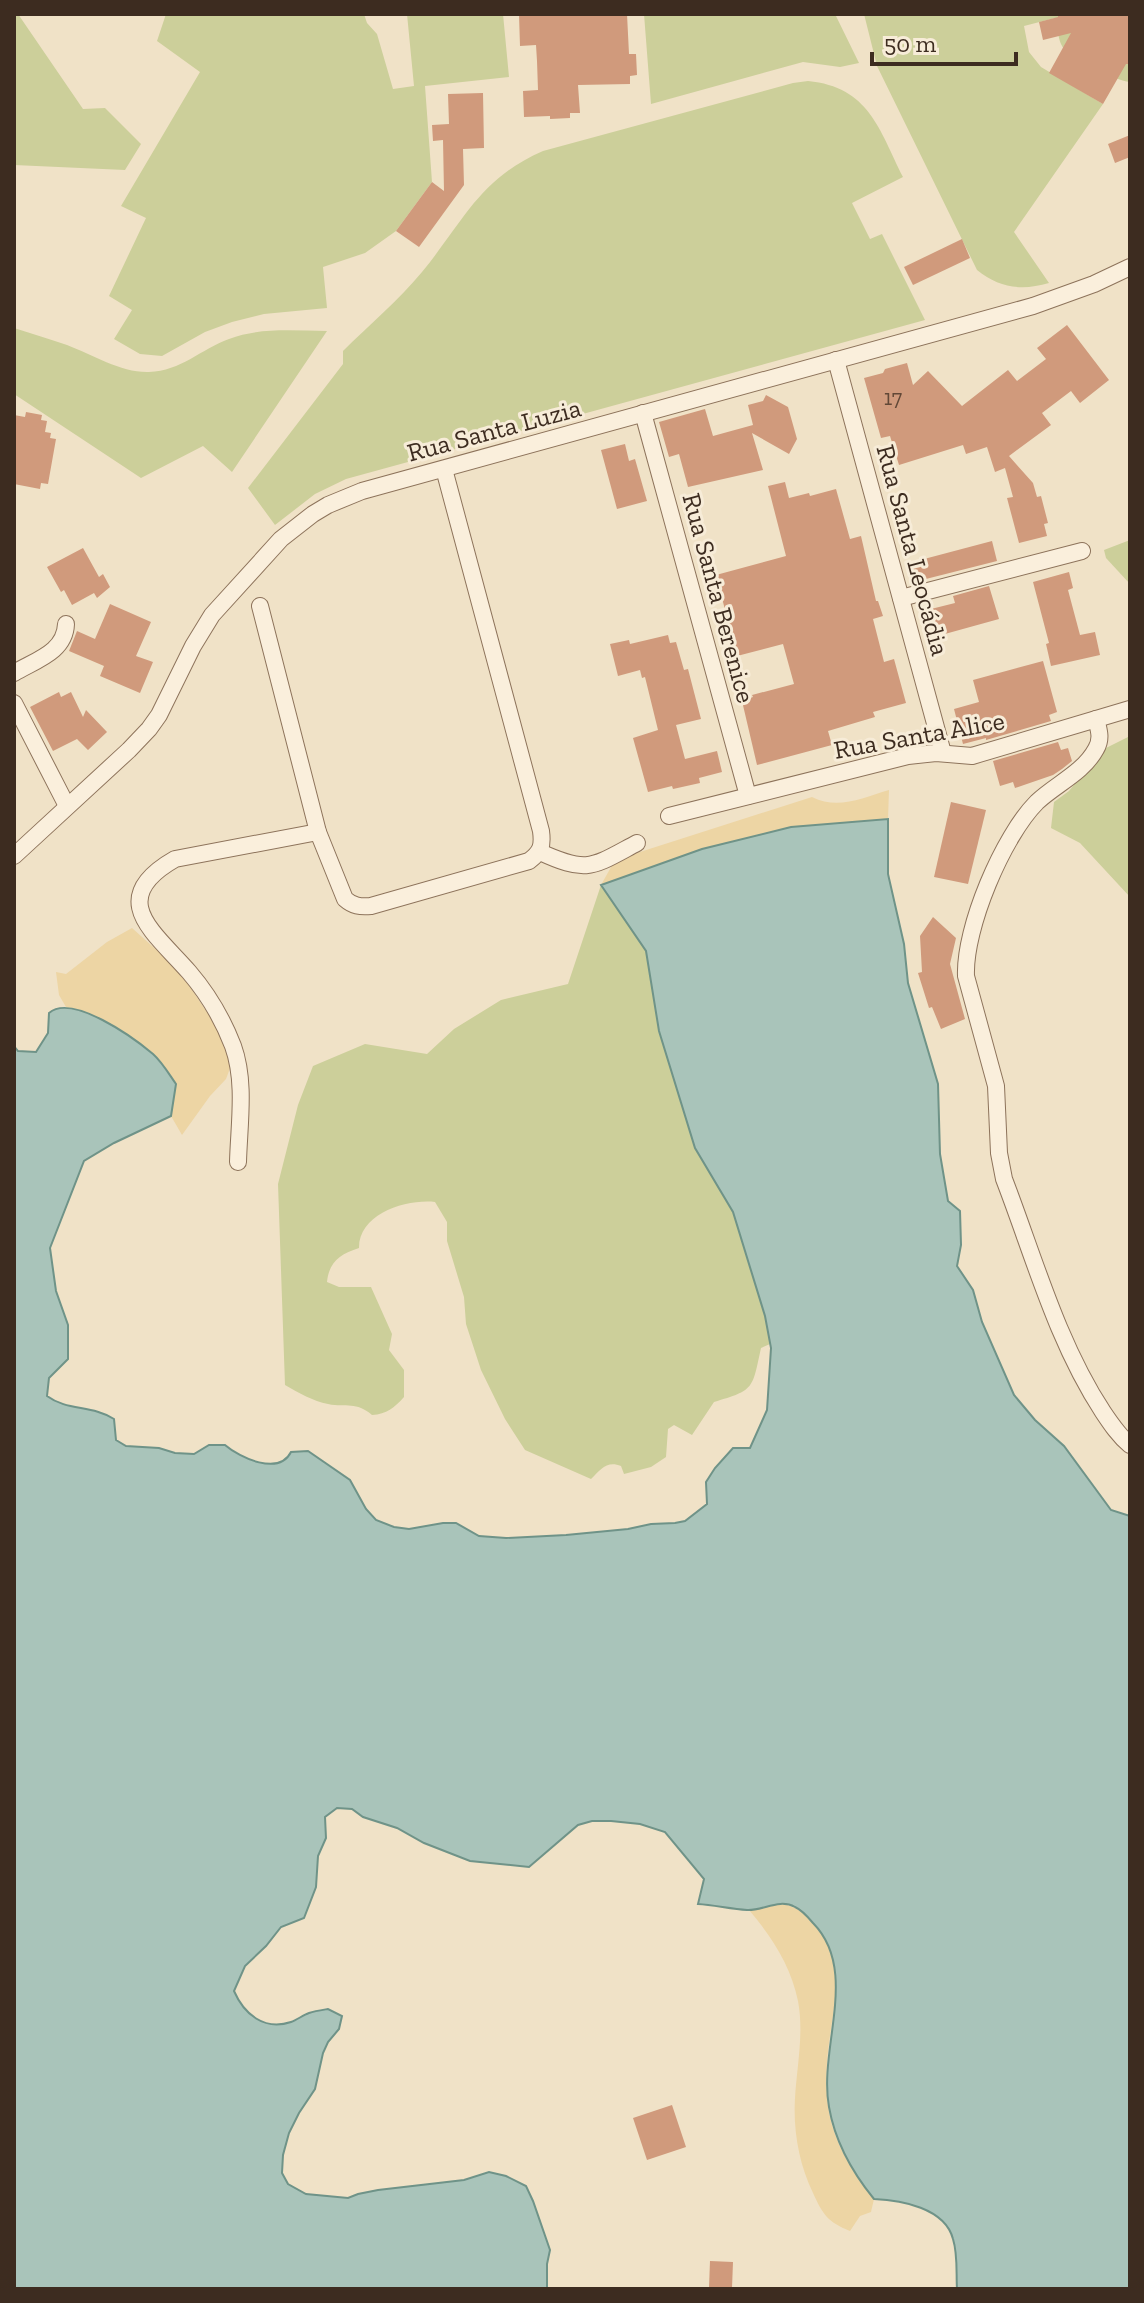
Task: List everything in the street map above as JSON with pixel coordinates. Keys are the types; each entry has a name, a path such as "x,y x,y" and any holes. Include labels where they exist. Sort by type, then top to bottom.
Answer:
{"street":[{"name":"Rua Santa Luzia","path":"14,856 149,729 212,615 296,526 328,505 345,497 444,469 1043,303 1130,267"},
{"name":"Rua Santa Leocádia","path":"836,360 943,753"},
{"name":"Rua Santa Berenice","path":"643,413 748,796"},
{"path":"260,606 318,832 345,899 350,904 371,906 529,861 540,852 541,831 444,469"},
{"path":"901,598 1082,551"},
{"path":"14,673 58,648 64,638 66,624"},
{"path":"14,703 67,806"},
{"name":"Rua Santa Alice","path":"669,816 886,760 924,753 972,756 1130,709"},
{"path":"1096,719 1100,737 1097,748 1072,775 1033,806 1002,854 980,906 965,962 966,976 996,1086 999,1153 1004,1179 1074,1360 1115,1430 1130,1445"},
{"path":"238,1162 240,1084 239,1065 232,1044 209,998 144,922 140,908 141,894 147,880 175,859 318,832"},
{"path":"540,852 579,866 596,865 637,843"}],"green space":[{"path":"14,14 18,14 83,109 105,108 141,144 125,170 14,165"},
{"path":"166,14 364,14 377,34 393,89 414,86 407,14 503,14 509,77 425,86 432,182 396,231 365,253 323,267 327,308 264,314 205,332 162,356 140,354 114,339 132,310 109,296 146,218 121,206 200,72 157,41"},
{"path":"644,14 835,14 859,63 840,67 803,62 651,104"},
{"path":"864,14 1130,14 1130,82 1103,73 1072,56 1061,44 1055,18 1024,26 1029,52 1041,67 1103,104 1014,232 1049,283 1029,287 1011,286 994,281 977,270 877,66"},
{"path":"808,81 829,85 859,101 887,143 903,177 852,203 870,239 882,234 925,320 346,479 315,494 275,525 248,488 343,364 343,351 413,282 474,203 503,175 543,151"},
{"path":"14,328 139,372 171,368 241,335 278,330 327,331 232,472 203,446 141,478 14,394"},
{"path":"1130,540 1130,584 1106,558 1104,550"},
{"path":"1130,736 1130,897 1080,843 1051,828 1054,802 1069,791 1102,750"},
{"path":"601,885 646,951 659,1031 695,1148 733,1212 765,1316 770,1344 761,1348 750,1386 714,1402 692,1435 674,1425 668,1429 666,1457 651,1467 624,1474 621,1466 608,1465 591,1479 525,1450 505,1419 481,1370 466,1324 464,1297 447,1241 447,1222 435,1202 399,1206 376,1217 361,1236 359,1248 341,1256 328,1275 327,1282 339,1287 371,1287 392,1334 389,1350 404,1370 404,1397 390,1410 372,1415 356,1406 317,1401 285,1385 278,1184 298,1105 313,1066 365,1044 427,1054 454,1029 501,1000 568,984"}],"sand":[{"path":"889,790 888,819 791,827 702,849 601,885 615,860 812,797 841,803"},
{"path":"132,928 170,962 229,1045 232,1063 226,1079 182,1135 171,1116 176,1084 156,1056 110,1024 66,1007 59,995 56,972 66,974 107,942"},
{"path":"780,1903 805,1914 824,1937 832,1953 836,1988 827,2063 828,2106 834,2132 845,2156 874,2199 871,2212 860,2216 850,2231 831,2221 820,2207 808,2182 798,2147 795,2110 800,2037 798,2001 780,1952 749,1910"}],"water":[{"path":"888,819 888,874 904,944 908,983 938,1084 940,1154 948,1201 960,1211 961,1245 957,1266 973,1290 982,1322 1014,1395 1035,1420 1064,1446 1111,1510 1130,1516 1130,2289 957,2289 955,2245 941,2220 909,2204 874,2199 846,2156 835,2132 827,2084 836,1987 834,1964 827,1942 798,1908 777,1904 747,1910 698,1904 704,1879 665,1832 640,1824 592,1821 578,1825 529,1867 470,1861 424,1843 397,1828 363,1817 352,1809 337,1808 325,1817 326,1838 318,1856 316,1887 304,1918 281,1927 245,1966 234,1991 249,2013 272,2024 291,2022 309,2013 328,2009 342,2016 339,2029 323,2053 315,2089 289,2133 282,2173 288,2184 306,2194 348,2198 378,2190 464,2180 489,2172 506,2176 526,2186 533,2201 550,2250 547,2289 14,2289 14,1046 18,1051 36,1052 48,1033 49,1013 59,1008 72,1009 102,1020 132,1038 156,1057 176,1084 171,1116 84,1161 50,1248 56,1291 68,1325 68,1359 49,1378 47,1396 114,1419 116,1440 126,1446 194,1454 209,1445 225,1445 249,1459 269,1464 278,1463 291,1452 308,1451 350,1480 376,1520 394,1527 409,1529 456,1523 479,1536 506,1538 566,1535 685,1521 707,1504 706,1482 715,1468 733,1448 750,1448 767,1410 771,1348 765,1316 733,1212 695,1148 659,1031 646,951 601,885 702,849 791,827"}],"building":[{"path":"519,14 627,14 629,54 636,54 637,75 630,76 630,84 578,85 580,113 570,113 570,118 524,117 523,91 538,90 537,61 536,45 520,46"},
{"path":"1058,14 1130,14 1130,64 1126,64 1103,104 1049,73 1071,33 1043,40 1039,22 1058,17"},
{"path":"483,93 484,148 463,149 464,185 419,247 396,231 432,182 444,191 443,140 433,141 432,125 449,124 448,94"},
{"path":"1130,135 1130,157 1115,163 1108,144"},
{"path":"962,239 970,258 913,285 904,267"},
{"path":"1067,325 1109,380 1080,403 1071,391 1042,413 1051,425 1009,456 1033,483 1037,497 1041,496 1048,523 1044,524 1047,536 1019,543 1007,498 1013,497 1005,468 995,472 987,447 966,454 963,445 899,465 890,436 881,438 864,378 907,363 913,385 928,371 962,406 1008,370 1017,381 1046,359 1037,348"},
{"path":"766,395 788,407 797,439 789,454 752,433 763,470 688,487 679,454 669,457 659,422 705,409 713,436 753,425 748,405 763,401"},
{"path":"26,412 42,415 41,420 47,421 45,432 56,439 48,484 41,483 40,489 14,484 14,415 25,417"},
{"path":"625,444 629,461 635,459 647,501 617,509 601,450"},
{"path":"785,482 789,498 836,489 850,539 861,536 876,601 883,616 873,619 884,662 894,659 906,703 873,712 875,717 828,731 832,745 757,765 742,701 752,695 794,684 783,644 737,656 716,575 786,556 768,486"},
{"path":"992,541 997,561 914,582 909,563"},
{"path":"83,548 99,577 103,574 110,587 97,598 94,593 72,605 47,567"},
{"path":"1069,572 1073,588 1068,590 1080,635 1095,632 1100,655 1051,666 1046,644 1049,643 1033,582"},
{"path":"989,586 999,619 934,637 927,610 955,603 953,596"},
{"path":"110,604 151,622 136,656 153,662 140,693 100,676 104,666 69,651 77,631 95,639"},
{"path":"668,635 670,643 676,642 684,670 688,669 701,719 676,725 685,759 717,751 722,772 699,778 700,783 648,792 633,738 658,730 645,677 642,678 640,670 618,676 610,644 629,640 630,644"},
{"path":"1043,661 1057,712 1049,715 1051,721 963,744 954,709 979,702 973,680"},
{"path":"59,692 61,697 71,692 83,717 86,710 107,732 88,750 77,739 53,751 30,707"},
{"path":"1058,742 1061,750 1068,748 1072,761 1062,769 1015,788 1013,782 1000,786 993,761"},
{"path":"951,802 986,810 968,884 934,877"},
{"path":"933,917 956,938 950,964 965,1019 941,1029 932,1007 929,1008 918,973 922,972 920,936"},
{"path":"672,2105 686,2147 647,2160 633,2118"},
{"path":"710,2261 733,2262 732,2288 709,2288"}]}
